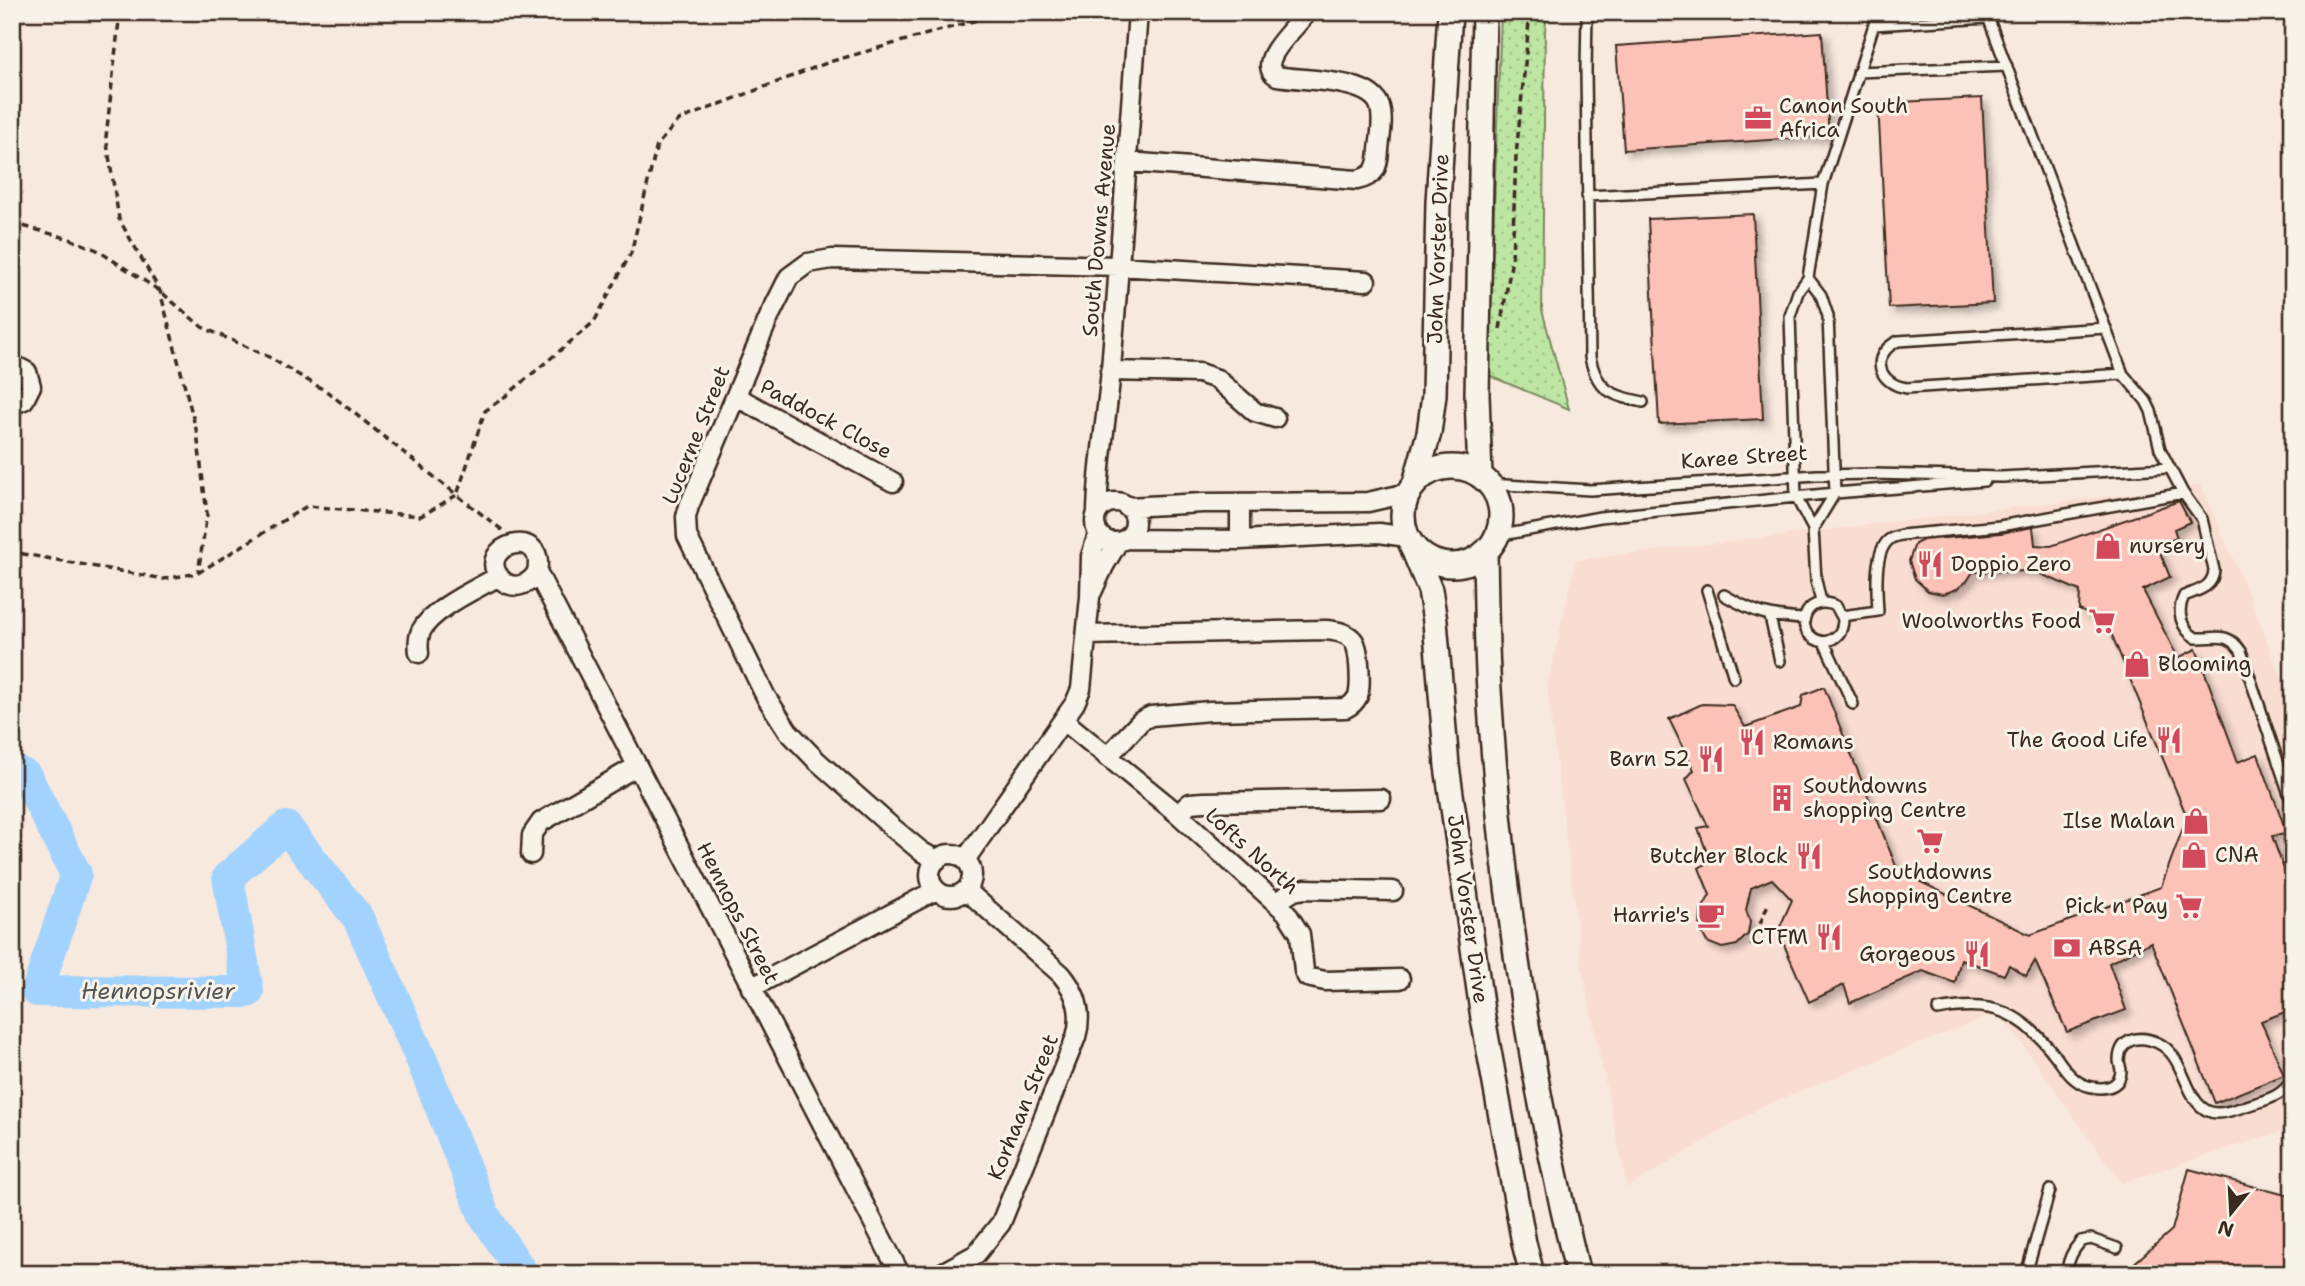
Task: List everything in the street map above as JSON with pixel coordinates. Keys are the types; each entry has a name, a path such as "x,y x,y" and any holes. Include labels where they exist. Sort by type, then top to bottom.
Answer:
{"street":[{"name":"South Downs Avenue","path":"1097,512 1111,371 1138,12"},
{"path":"1128,162 1357,180 1369,177 1377,170 1379,161 1381,110 1377,99 1369,91 1356,86 1271,73 1269,61 1274,51 1307,12"},
{"name":"John Vorster Drive","path":"1412,488 1429,433 1434,395 1438,202 1450,12"},
{"name":"John Vorster Drive","path":"1484,12 1477,395 1484,480"},
{"name":"Lucerne Street","path":"937,860 922,852 893,828 816,760 788,731 766,697 690,547 687,536 686,517 789,277 808,263 832,259 1118,266 1366,281"},
{"path":"12,364 27,372 31,386 24,400 12,405"},
{"path":"1111,371 1199,373 1217,379 1255,412 1275,418"},
{"name":"Paddock Close","path":"737,397 893,482"},
{"name":"South Downs Avenue","path":"1101,452 1122,504"},
{"path":"1409,540 1379,533 1240,540 1107,541 1098,534 1094,523 1097,512 1105,504 1368,502 1412,488 1429,473 1446,467 1464,468 1484,480 1498,500 1501,518 1491,544 1471,561 1455,565 1438,563 1423,556 1409,540 1403,523 1403,508 1412,488"},
{"path":"1090,597 1099,574 1135,526 1134,515 1122,504"},
{"path":"1240,504 1240,540"},
{"path":"965,860 1063,720 1081,689 1091,556 1098,534"},
{"name":"John Vorster Drive","path":"1409,540 1430,590 1447,766 1483,1018 1532,1274"},
{"path":"518,543 505,547 497,557 496,570 499,576 516,586 529,582 537,572"},
{"name":"Hennops Street","path":"518,543 525,544 535,553 538,559 537,572 900,1274"},
{"name":"John Vorster Drive","path":"1491,544 1489,689 1500,828 1526,1015 1550,1151 1578,1274"},
{"path":"419,653 419,637 427,622 438,612 499,576"},
{"path":"1087,635 1326,630 1348,636 1355,641 1358,650 1359,694 1353,704 1346,708 1210,711 1151,716 1136,726 1107,757"},
{"name":"Lofts North","path":"1063,720 1178,814 1276,902 1300,934 1307,977 1325,981 1399,979"},
{"path":"531,854 532,835 541,822 637,766"},
{"path":"1178,814 1184,806 1197,802 1381,799"},
{"path":"954,854 971,866 971,883 966,890 951,897 936,890 930,875 937,860 954,854"},
{"path":"1276,902 1294,891 1305,889 1393,891"},
{"path":"751,988 936,890"},
{"name":"Korhaan Street","path":"940,1274 976,1254 1001,1223 1076,1037 1080,1017 1071,986 1061,974 966,890"}],"lane":[{"path":"1587,12 1589,337 1594,375 1606,390 1643,402"},
{"path":"1821,602 1816,579 1813,528 1796,497 1790,324 1793,304 1808,278 1823,184 1878,12"},
{"path":"1874,25 1987,15 2123,374 2146,401 2168,468 2202,519 2214,579 2209,586 2183,596 2179,611 2181,618 2196,639 2228,638 2235,642 2241,651 2293,806"},
{"path":"1858,72 2007,66"},
{"path":"1587,196 1823,184"},
{"path":"1808,278 1821,295 1828,316 1835,474 1835,493 1813,528"},
{"path":"2106,328 1898,341 1888,346 1881,357 1881,367 1887,380 1895,386 1907,388 2123,374"},
{"name":"Karee Street","path":"1484,480 1590,490 1835,474 2002,477 2168,468"},
{"name":"Karee Street","path":"1491,544 1600,517 1835,493 1940,486 2002,477"},
{"path":"1842,616 1878,611 1879,560 1882,549 1889,540 1900,535 2000,526 2183,493"},
{"path":"1707,590 1734,678"},
{"path":"1724,595 1749,610 1770,617 1804,619"},
{"path":"1824,642 1839,634 1843,626 1842,616 1836,606 1821,602 1810,607 1804,619 1809,635 1824,642 1853,704"},
{"path":"1770,617 1780,661"},
{"path":"1938,1010 1978,1005 2015,1016 2029,1026 2078,1083 2102,1089 2111,1087 2117,1081 2121,1073 2119,1061 2127,1041 2138,1037 2158,1043 2173,1053 2192,1095 2205,1110 2213,1113 2225,1113 2275,1097 2285,1091 2293,1079"},
{"path":"2026,1274 2050,1190"},
{"path":"2068,1274 2070,1257 2081,1241 2091,1239 2117,1248"}],"path":[{"path":"120,12 106,137 119,219 160,291 197,433 207,514 198,573"},
{"path":"12,552 164,579 198,573 307,506 421,516 457,495 485,411 594,322 631,253 657,145 679,120 829,62 1005,12"},
{"path":"1498,339 1512,259 1516,156 1530,12"},
{"path":"12,223 70,239 97,250 160,291 202,327 267,356 329,393 518,543"},
{"path":"1751,946 1769,902"}],"shaded area":[{"name":"Southdowns Shopping Centre","path":"2201,485 2250,597 2293,707 2293,1128 2121,1183 1999,1012 1763,1106 1627,1188 1583,975 1547,687 1576,560"}],"green space":[{"path":"1501,12 1547,12 1542,310 1569,409 1488,375"}],"building":[{"path":"1822,32 1829,136 1624,150 1616,46"},
{"path":"1982,98 1993,303 1889,308 1878,103"},
{"path":"1753,214 1763,419 1659,424 1648,219"},
{"name":"Southdowns shopping Centre","path":"2179,501 2190,522 2174,529 2177,538 2157,545 2170,577 2143,590 2178,658 2196,649 2238,762 2258,754 2287,834 2272,836 2289,883 2293,882 2293,1009 2261,1021 2284,1075 2215,1103 2151,942 2109,963 2126,1010 2067,1032 2035,961 2026,976 2009,965 2004,975 1961,959 1955,983 1923,971 1850,1003 1844,985 1809,1002 1778,931 1792,900 1772,879 1751,888 1746,910 1750,922 1748,934 1737,945 1722,948 1707,942 1700,929 1701,911 1710,895 1699,868 1710,861 1698,828 1708,826 1686,779 1694,770 1669,719 1702,704 1732,705 1745,727 1801,707 1803,695 1824,687 1898,871 2030,935 2161,887 2187,817 2109,628 2095,616 2079,610 2080,591 2034,571 1973,572 1957,589 1943,594 1928,591 1915,579 1909,561 1915,544 1923,540 2001,533 2033,527 2035,545 2051,546"},
{"path":"2189,1169 2293,1197 2293,1274 2122,1274 2172,1230"}],"waterway":[{"name":"Hennopsrivier","path":"12,769 26,776 76,874 37,991 248,992 228,877 286,827 358,918 422,1061 484,1215 523,1274"}],"place":[{"name":"Canon South Africa","path":"1758,118"},
{"name":"nursery","path":"2108,546"},
{"name":"Doppio Zero","path":"1930,564"},
{"name":"Woolworths Food","path":"2102,621"},
{"name":"Blooming","path":"2137,664"},
{"name":"The Good Life","path":"2169,740"},
{"name":"Romans","path":"1752,742"},
{"name":"Barn 52","path":"1711,759"},
{"name":"Southdowns shopping Centre","path":"1782,798"},
{"name":"Ilse Malan","path":"2196,821"},
{"name":"Southdowns Shopping Centre","path":"1930,841"},
{"name":"CNA","path":"2194,855"},
{"name":"Butcher Block","path":"1809,856"},
{"name":"Pick n Pay","path":"2189,906"},
{"name":"Harrie's","path":"1711,915"},
{"name":"CTFM","path":"1829,937"},
{"name":"ABSA","path":"2067,948"},
{"name":"Gorgeous","path":"1977,954"}]}
